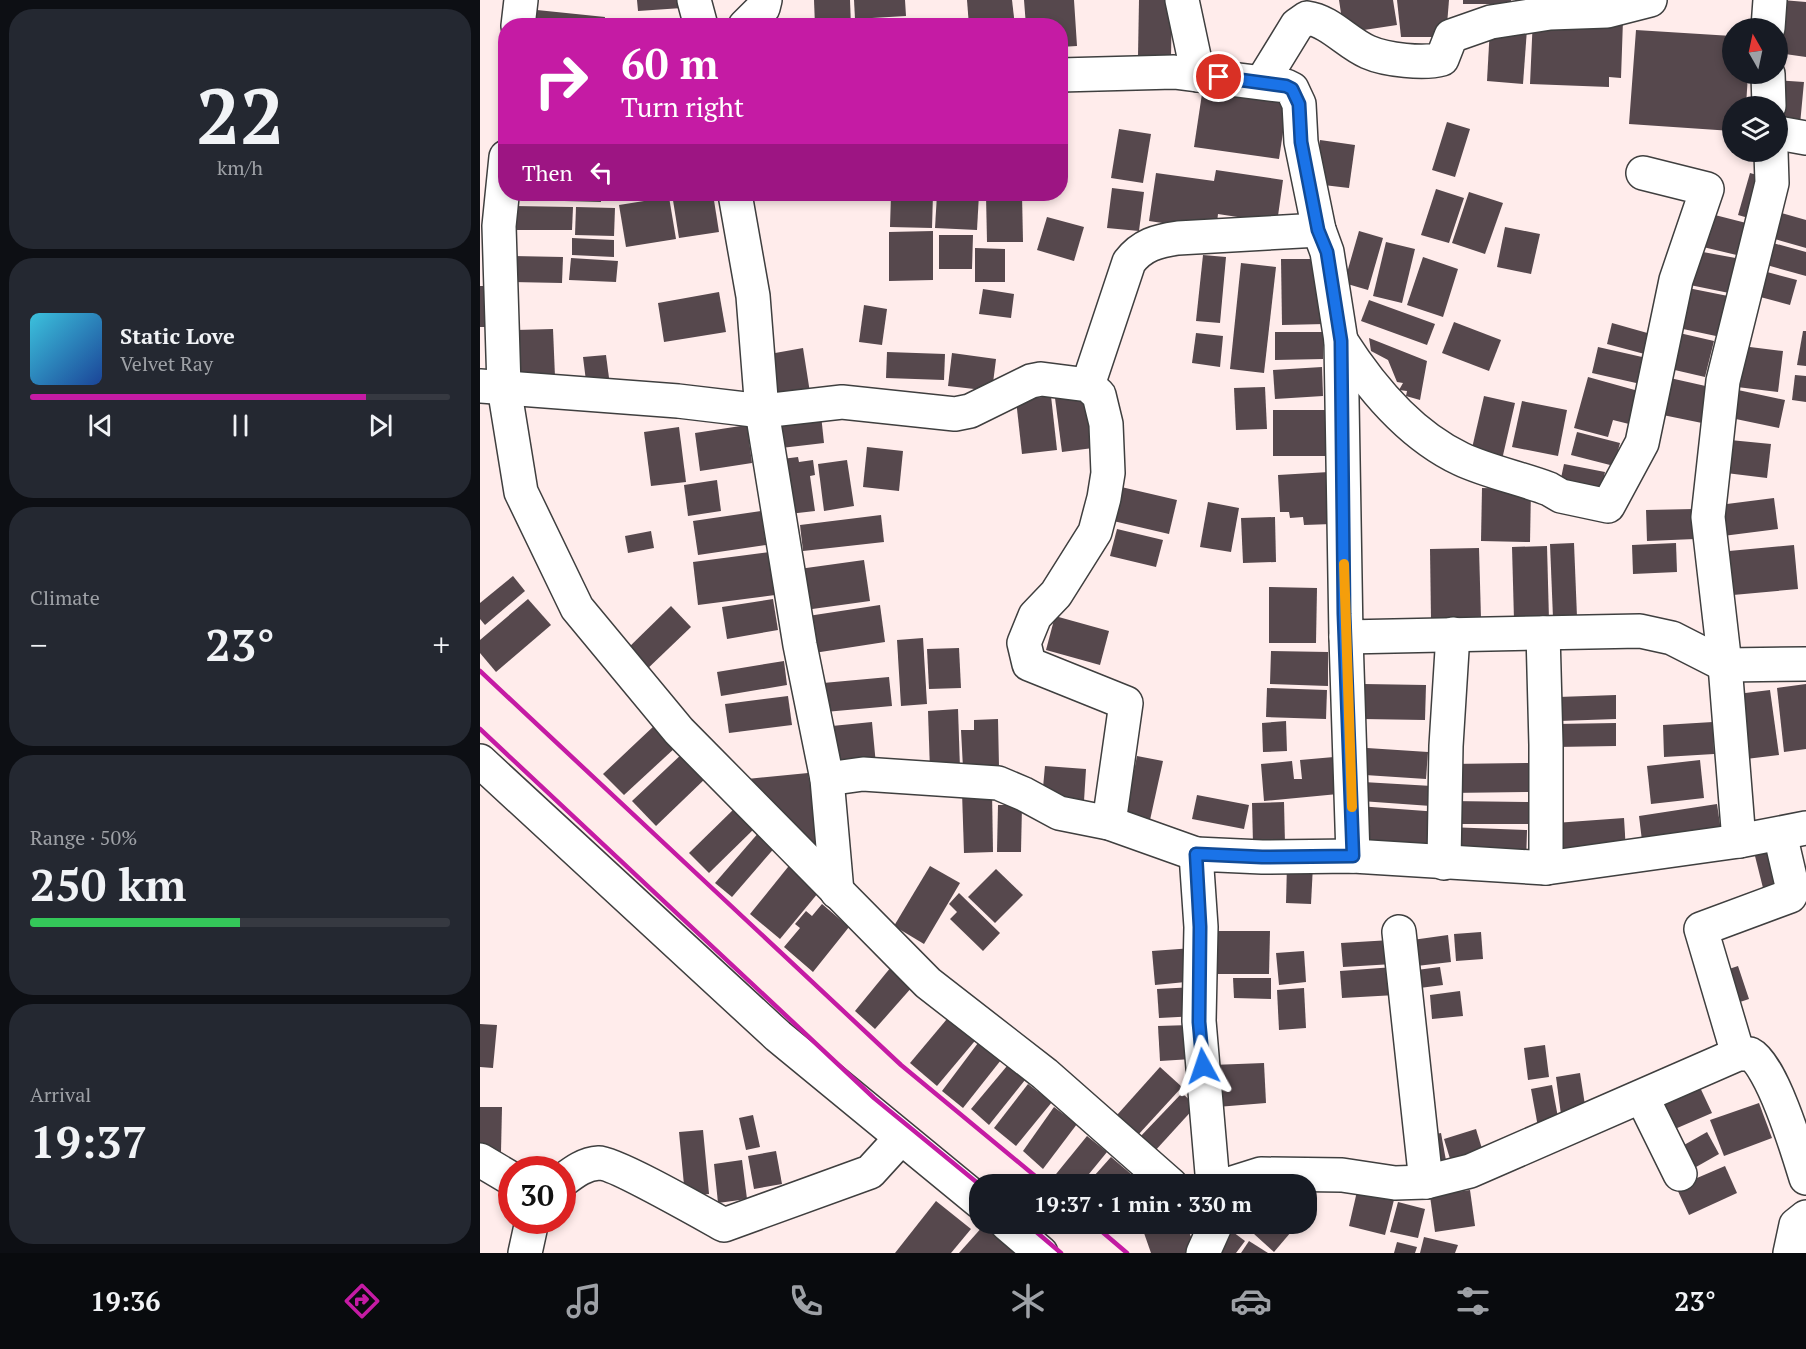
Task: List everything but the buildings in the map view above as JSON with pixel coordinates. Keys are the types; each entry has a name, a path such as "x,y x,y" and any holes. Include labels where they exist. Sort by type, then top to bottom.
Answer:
{"street":[{"path":"519,18 521,0"},
{"path":"694,0 698,18"},
{"path":"1182,0 1198,75"},
{"path":"1262,82 1297,25 1307,18 1317,19 1369,53 1426,63 1442,59 1451,36 1491,22 1550,13 1607,11 1650,0"},
{"path":"1769,18 1770,0"},
{"path":"1068,75 1174,72 1286,86 1296,95 1301,142 1318,230 1327,252 1341,341 1346,637 1353,856"},
{"path":"1788,135 1806,138"},
{"path":"1739,841 1725,665 1708,517 1723,381 1772,183 1771,162"},
{"path":"1341,341 1368,382 1386,401 1410,424 1462,459 1549,489 1561,496 1608,506 1642,443 1676,280 1707,189 1643,173"},
{"path":"502,201 492,386 521,492 577,608 679,731 928,983 1045,1074 1159,1174"},
{"path":"736,201 753,296 762,411 800,645 827,780 837,892"},
{"path":"1088,385 1129,262 1138,250 1156,242 1178,238 1318,230"},
{"path":"492,386 762,411 842,402 955,414 970,411 1031,381 1041,379 1088,385 1099,395 1106,424 1108,473 1104,498 1095,532 1056,594 1035,616 1024,643 1029,664 1125,703 1109,824"},
{"path":"1346,637 1640,631 1672,638 1725,665 1806,664"},
{"path":"1543,633 1546,868"},
{"path":"1444,863 1446,746 1453,634"},
{"path":"480,761 778,1036 969,1193"},
{"path":"827,780 863,774 998,783 1059,813 1109,824 1196,854 1262,857 1353,856 1546,868 1739,841 1793,831 1793,890 1790,896 1701,929 1738,1054"},
{"path":"1196,854 1200,927 1199,1022 1212,1174"},
{"path":"1399,932 1426,1182"},
{"path":"1317,1175 1342,1175 1395,1183 1426,1182 1470,1171 1738,1054 1750,1054 1763,1066 1790,1129 1806,1178"},
{"path":"1642,1097 1680,1174"},
{"path":"576,1170 601,1163 621,1171 724,1225 870,1172 901,1138"},
{"path":"480,1160 498,1171"},
{"path":"1790,1253 1796,1225 1806,1217"},
{"path":"525,1253 529,1234"},
{"path":"1019,1234 1041,1253"},
{"path":"1203,1253 1212,1234"}],"railway":[{"path":"480,671 901,1065 1033,1174"},
{"path":"480,729 874,1098 969,1176"},
{"path":"1039,1234 1061,1253"},
{"path":"1105,1234 1127,1253"}],"slow traffic":[{"path":"1344,564 1352,807"}],"route":[{"path":"1203,1066 1199,1022 1200,927 1196,854 1262,857 1353,856 1344,614 1341,341 1327,252 1318,230 1301,142 1299,104 1296,95 1286,86 1219,77"}]}
